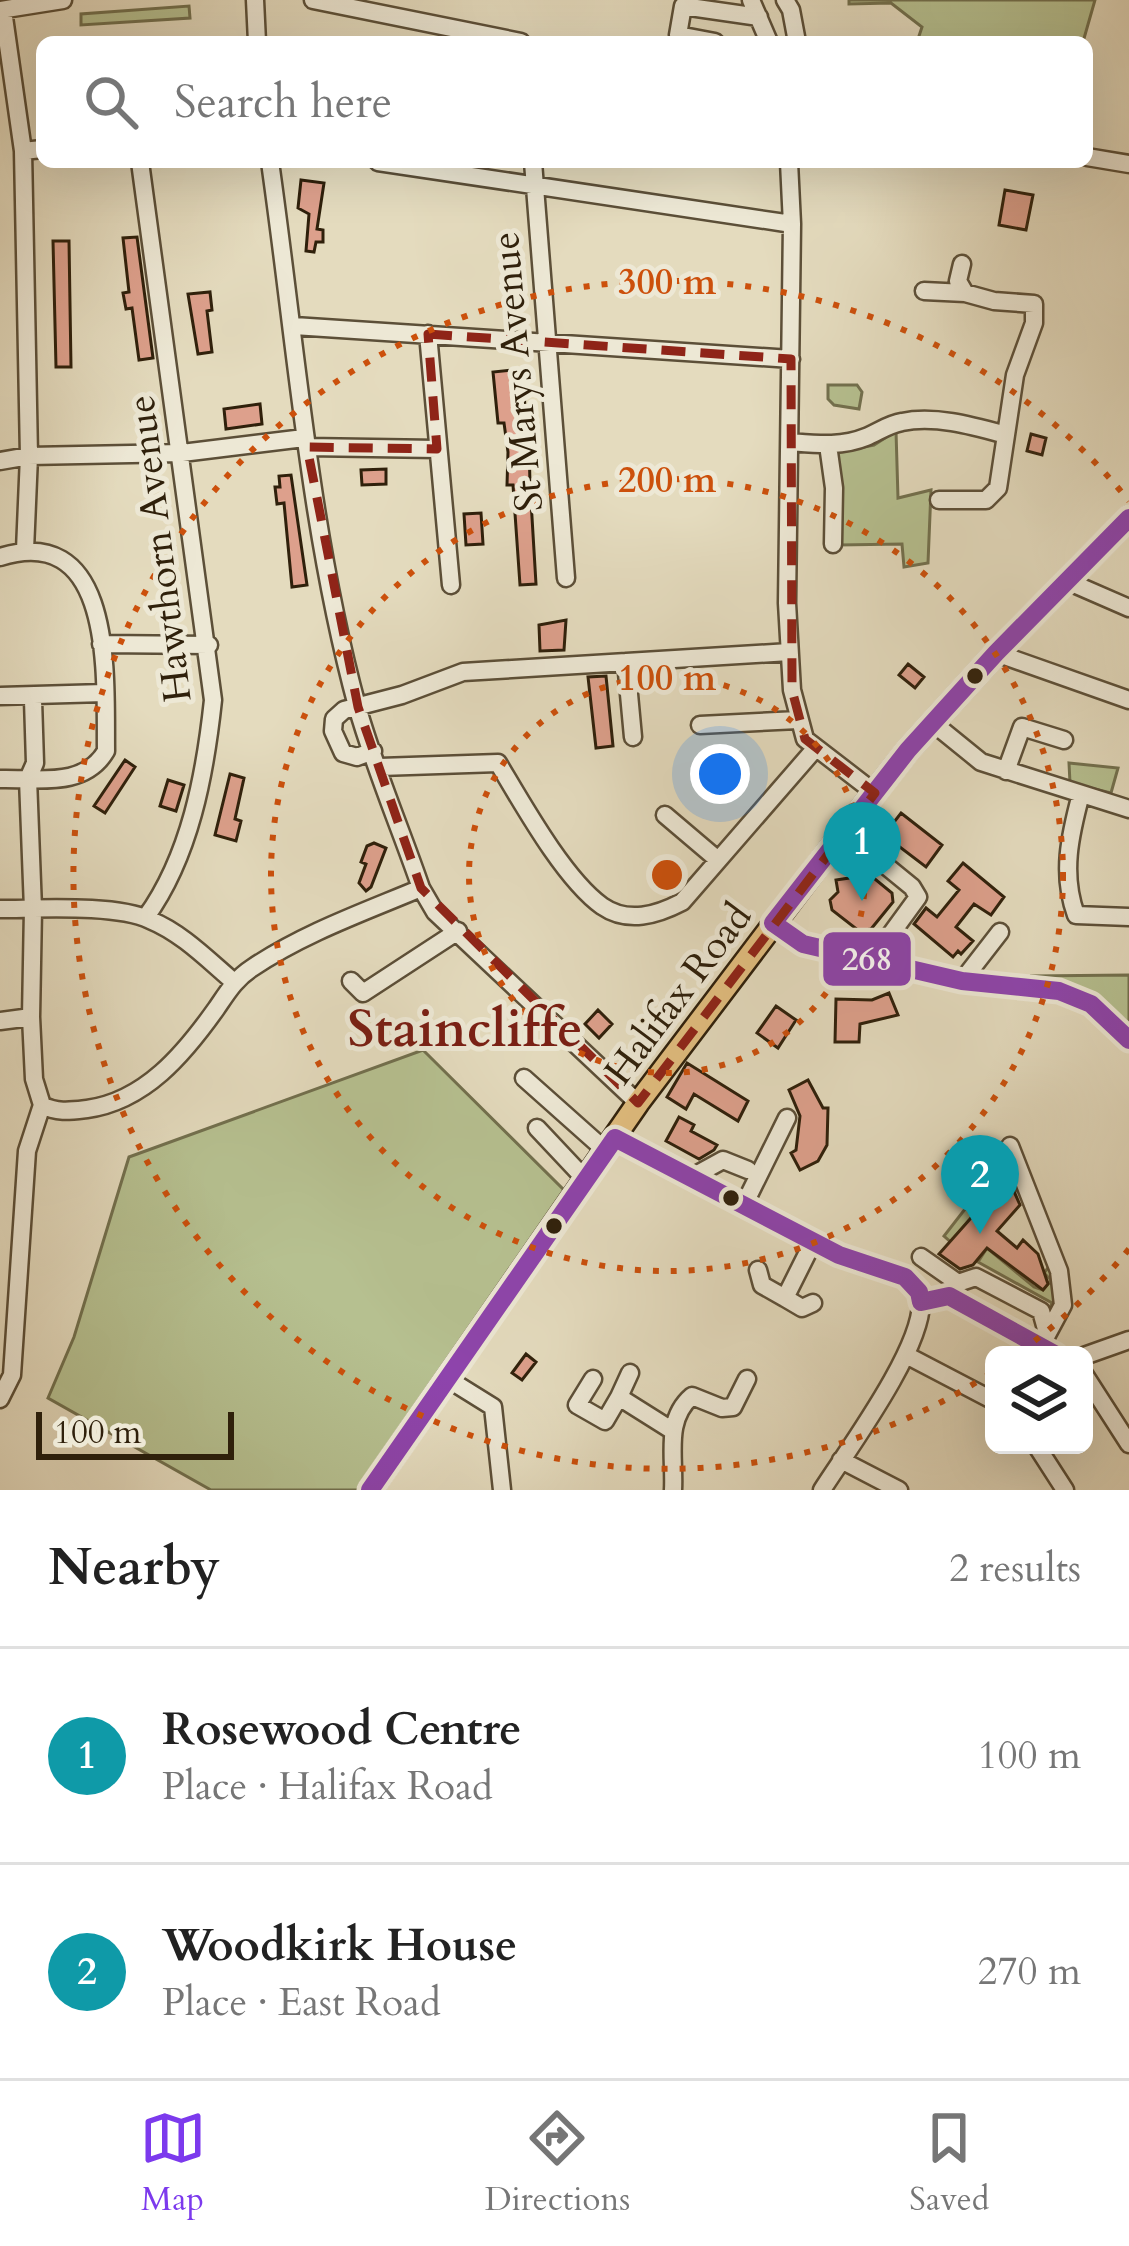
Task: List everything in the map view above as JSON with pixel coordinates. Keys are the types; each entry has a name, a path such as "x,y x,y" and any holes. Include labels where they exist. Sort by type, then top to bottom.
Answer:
{"main road":[{"name":"Halifax Road","path":"370,1490 638,1102 773,923 933,723 1129,518"}],"street":[{"path":"25,550 33,150 8,104 10,7 63,0"},
{"path":"255,0 257,36"},
{"path":"314,0 491,36"},
{"path":"785,0 796,36"},
{"path":"683,36 678,35 683,6 755,8 767,36"},
{"path":"1093,159 1129,164"},
{"name":"Hawthorn Avenue","path":"141,168 213,700 208,748 170,885 146,917"},
{"path":"271,168 306,443 358,707 421,888 435,912 638,1102"},
{"path":"419,168 792,224"},
{"name":"St Marys Avenue","path":"533,168 566,578"},
{"path":"789,168 788,652 798,720 814,750 875,793"},
{"path":"962,264 958,281 965,293"},
{"path":"924,291 1034,304 1034,323 1015,375 998,488 986,500 939,500"},
{"path":"294,326 791,359"},
{"path":"428,334 451,585"},
{"path":"790,442 828,445 862,439 898,422 922,420 972,425 1006,435"},
{"path":"0,461 306,443 437,449"},
{"path":"828,445 834,488 833,544"},
{"path":"0,557 25,550 60,559 81,576 96,602 106,751 96,767 77,777 0,779"},
{"path":"1066,581 1129,608"},
{"path":"101,644 209,645"},
{"path":"788,652 463,672 344,710 334,719 338,745 343,753 358,757 498,763 551,849 603,906 626,915 653,916 682,902 814,750"},
{"path":"996,652 1129,700"},
{"path":"626,662 633,737"},
{"path":"0,696 104,693"},
{"path":"0,1399 27,1151 42,1105 34,1079 32,1017 28,778 35,763 33,700"},
{"path":"700,725 798,720"},
{"path":"933,723 981,761 1129,808"},
{"path":"1006,771 1022,727 1064,740"},
{"path":"1081,794 1068,857 1067,891 1076,915 1129,917"},
{"path":"665,815 718,860"},
{"path":"872,960 918,897 874,856"},
{"path":"42,1105 60,1112 113,1103 176,1061 234,982 316,932 421,888"},
{"path":"0,909 146,917 234,982"},
{"path":"773,923 803,944 962,981 1059,991 1091,1004 1129,1040"},
{"path":"351,981 363,993 458,931"},
{"path":"962,981 1000,932"},
{"path":"0,1021 32,1017"},
{"path":"524,1078 610,1144 692,1178 839,1256 905,1277 919,1292 922,1313 905,1355 822,1490"},
{"path":"745,1205 787,1118"},
{"path":"536,1128 585,1179"},
{"path":"1010,1146 1059,1271 1063,1305 1048,1343"},
{"path":"692,1178 723,1160 748,1170"},
{"path":"785,1298 814,1240"},
{"path":"921,1257 958,1283 976,1277 1041,1311 1048,1343"},
{"path":"758,1270 762,1285 802,1308 813,1303"},
{"path":"921,1302 949,1296 1048,1343"},
{"path":"1093,1352 1129,1340"},
{"path":"905,1355 985,1396"},
{"path":"592,1379 577,1405 605,1421 630,1373"},
{"path":"448,1379 494,1407 502,1490"},
{"path":"673,1490 673,1431 680,1407 692,1396 722,1408 733,1407 747,1379"},
{"path":"1093,1388 1129,1444"},
{"path":"619,1397 673,1431"},
{"path":"1042,1454 1065,1490"},
{"path":"841,1460 899,1490"}],"highlighted area":[{"path":"428,334 791,359 792,690 805,739 875,793 638,1103 421,888 358,707 307,447 437,449"}],"green space":[{"path":"849,0 1095,0 1085,36 919,36 922,27 891,3 849,4"},
{"path":"189,6 190,18 81,25 81,14"},
{"path":"828,385 857,385 862,392 859,409 834,405 828,399"},
{"path":"896,431 898,498 931,490 928,563 904,567 902,544 839,545 834,453 874,445"},
{"path":"1069,763 1118,768 1111,793 1070,783"},
{"path":"1129,975 1129,1024 1095,999 1030,976"},
{"path":"423,1050 572,1198 370,1490 211,1490 48,1398 74,1337 129,1157"},
{"path":"1004,1159 1026,1198 999,1176 999,1198 985,1214 978,1209 954,1245 944,1236"},
{"path":"987,1248 1043,1290 1051,1280 1044,1273 1051,1264 1058,1302 1052,1316 1048,1313 1052,1303 978,1262"}],"building":[{"path":"301,180 324,183 317,229 323,230 323,242 316,242 314,252 306,251 309,214 298,208"},
{"path":"1005,190 1033,195 1026,230 999,225"},
{"path":"137,237 153,358 139,360 132,308 126,309 123,293 129,292 123,238"},
{"path":"53,241 69,241 71,367 56,367"},
{"path":"210,292 212,310 207,311 212,352 198,354 188,294"},
{"path":"523,369 526,429 532,428 534,444 529,444 536,584 520,585 513,485 507,485 508,452 504,423 498,423 493,372"},
{"path":"260,404 262,424 226,429 224,409"},
{"path":"1031,434 1046,438 1042,455 1027,451"},
{"path":"386,469 386,484 362,485 361,470"},
{"path":"291,475 307,585 292,587 284,503 277,504 275,487 280,487 279,476"},
{"path":"481,513 483,544 466,545 464,514"},
{"path":"566,620 564,650 540,651 539,625"},
{"path":"908,664 924,677 915,688 899,675"},
{"path":"606,676 613,746 596,748 588,677"},
{"path":"125,760 135,767 105,813 94,806"},
{"path":"230,774 244,778 235,819 241,821 236,841 215,835"},
{"path":"168,780 184,785 176,811 160,806"},
{"path":"901,813 942,845 926,867 884,835"},
{"path":"374,843 386,848 366,891 359,883 366,864 361,862 367,846"},
{"path":"963,863 1004,897 991,915 974,904 956,927 973,941 953,957 914,924 926,908 937,917 959,890 948,881"},
{"path":"854,870 864,870 892,893 893,902 871,929 859,931 832,910 836,880 849,878"},
{"path":"889,993 898,1015 860,1024 859,1042 835,1042 836,999 872,1000"},
{"path":"776,1006 796,1020 778,1048 757,1033"},
{"path":"598,1010 612,1024 599,1038 585,1024"},
{"path":"687,1063 748,1101 738,1121 694,1094 686,1109 667,1097"},
{"path":"808,1080 823,1108 828,1108 827,1145 818,1161 800,1170 791,1153 796,1150 800,1116 789,1090"},
{"path":"679,1117 694,1125 691,1131 717,1145 714,1150 699,1159 666,1141"},
{"path":"999,1176 1012,1187 1020,1205 997,1231 1017,1248 1023,1240 1038,1254 1048,1284 1043,1290 987,1248 973,1265 960,1269 939,1254 979,1209 985,1214 999,1198 988,1189"},
{"path":"526,1354 536,1362 522,1380 512,1373"}],"transit line":[{"name":"268","path":"1129,518 908,750 773,923 803,944 962,981 1059,991 1091,1004 1129,1040"},
{"name":"268","path":"370,1490 615,1138 839,1255 905,1277 919,1292 921,1302 949,1296 1040,1346"}],"place":[{"name":"Rosewood Centre","path":"862,901"},
{"name":"Woodkirk House","path":"980,1234"}],"district":[{"name":"Staincliffe","path":"465,1028"}]}
